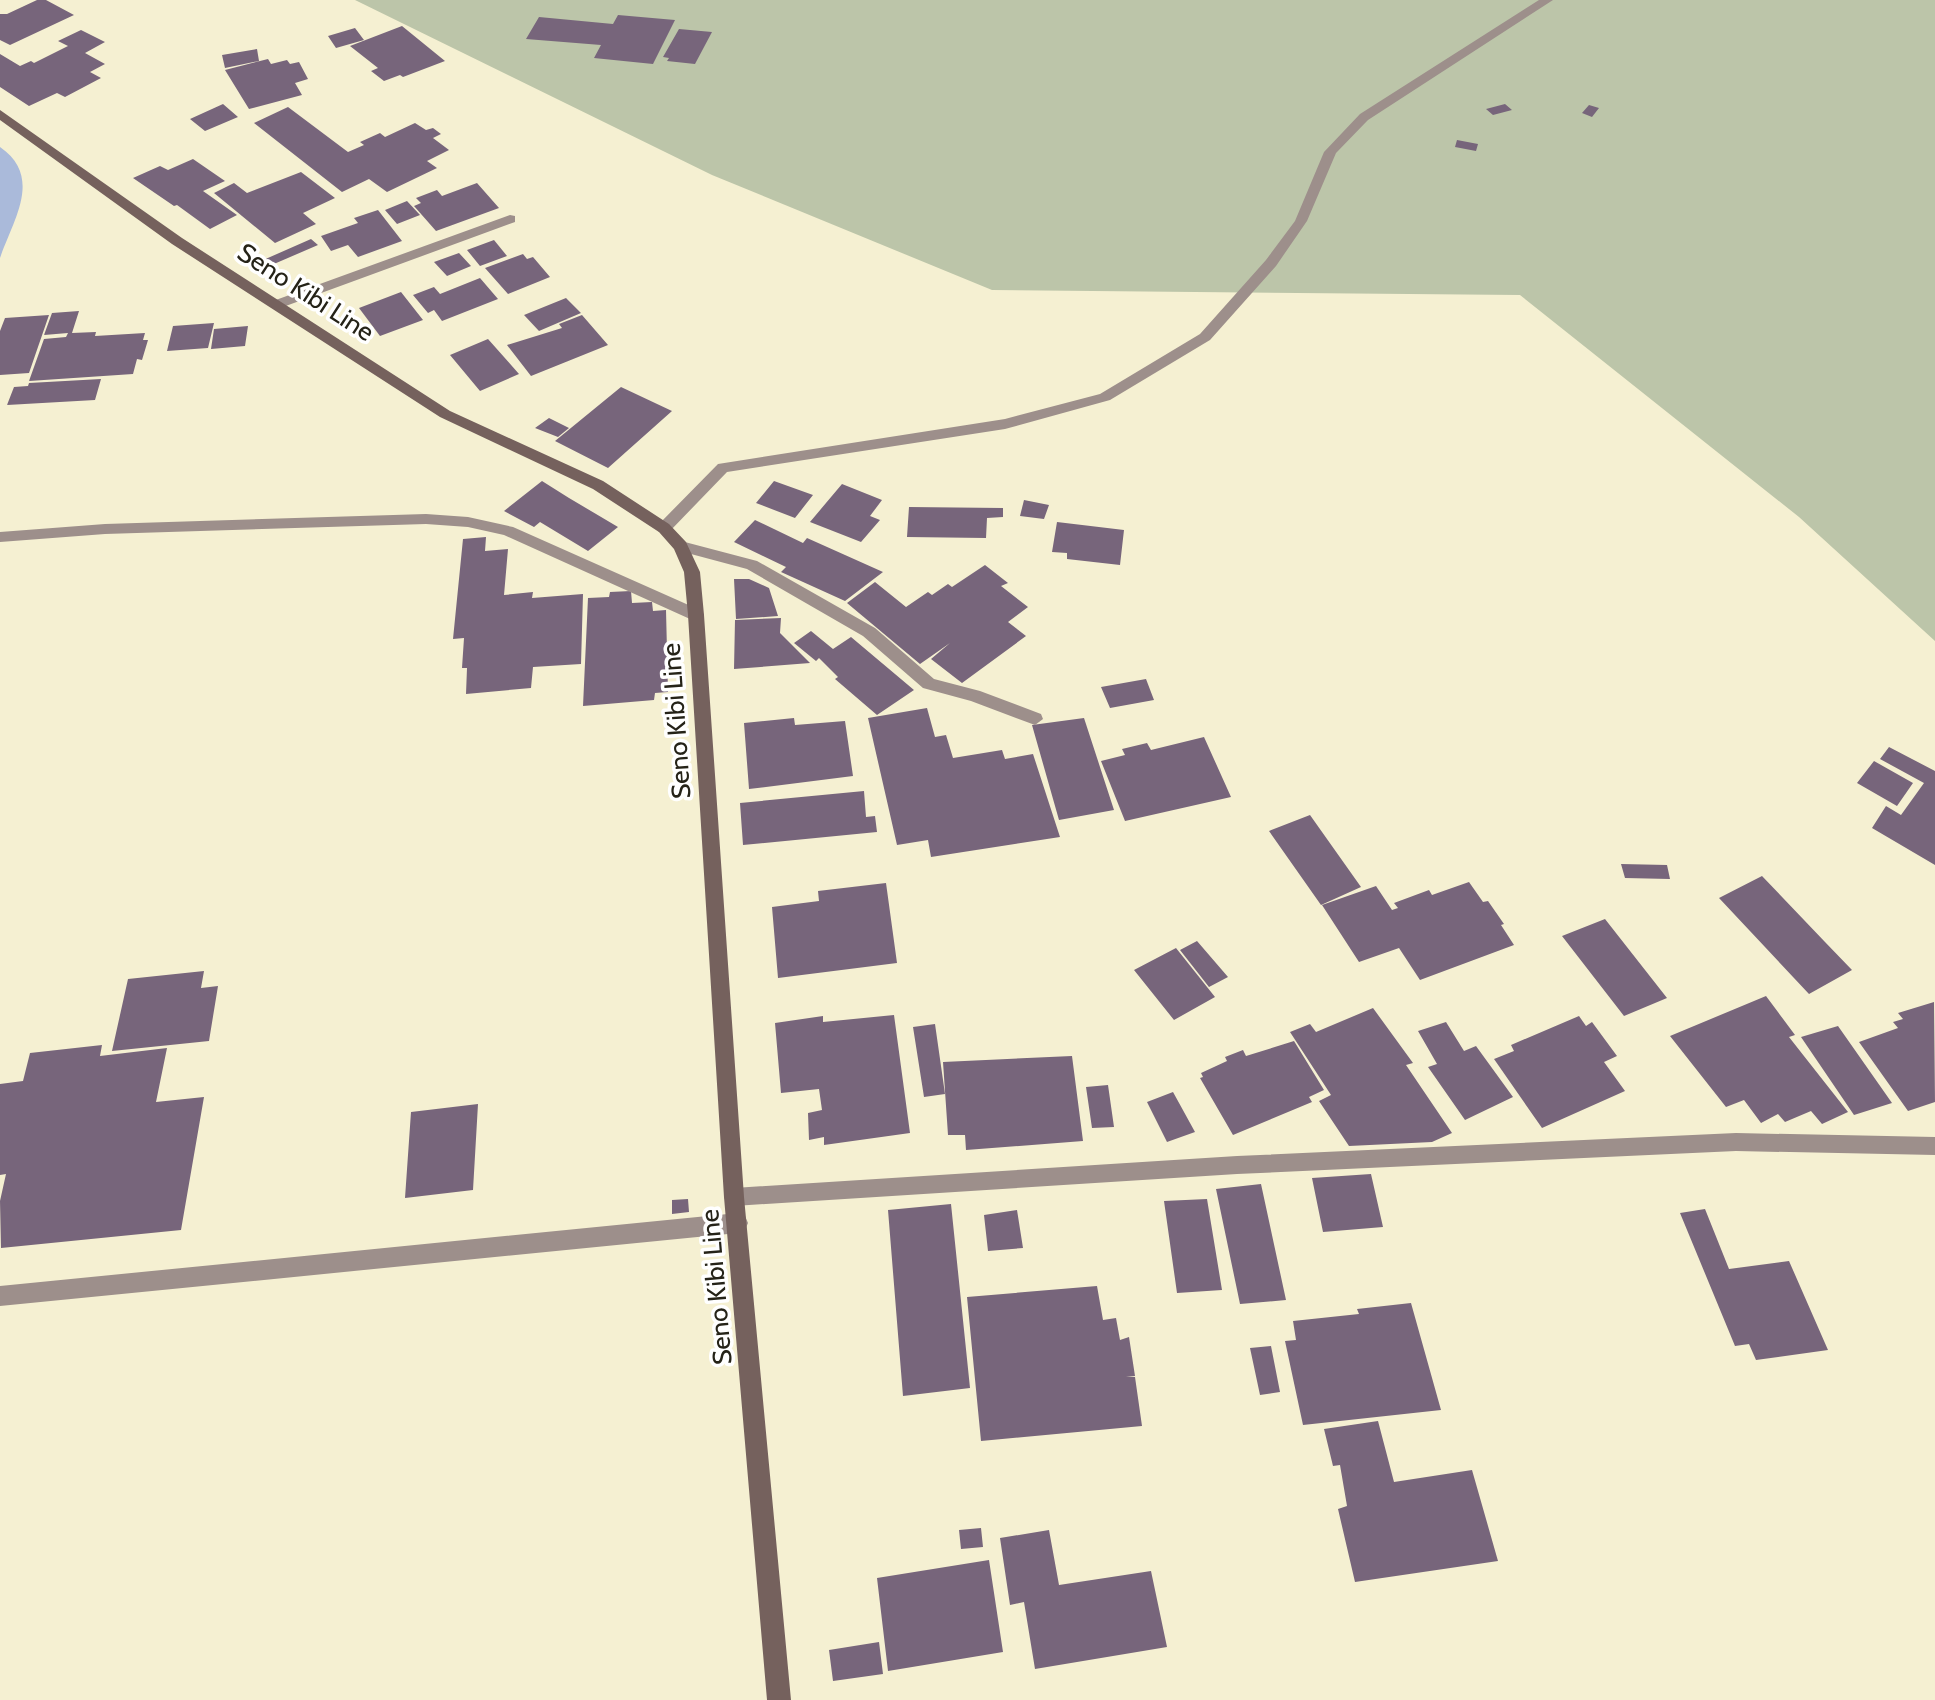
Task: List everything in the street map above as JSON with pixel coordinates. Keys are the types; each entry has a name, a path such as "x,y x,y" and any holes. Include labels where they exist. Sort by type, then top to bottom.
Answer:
{"main road":[{"name":"Seno Kibi Line","path":"0,114 177,241 445,414 598,485 664,528 681,546 692,572 696,615 734,1197 779,1700"}],"street":[{"path":"664,528 723,468 1005,424 1105,397 1205,338 1271,263 1294,232 1330,152 1364,117 1547,0"},
{"path":"278,304 510,219"},
{"path":"0,537 105,529 426,519 468,522 508,531 696,615"},
{"path":"681,546 752,565 869,632 929,684 974,695 1035,719"},
{"path":"734,1197 1237,1165 1722,1143 1935,1146"},
{"path":"0,1296 738,1223"}],"green space":[{"path":"355,0 1935,0 1935,641 1799,517 1520,295 992,290 712,175"}],"water":[{"path":"0,147 13,159 20,171 23,185 17,213 0,258"}],"building":[{"path":"37,0 46,0 74,15 10,45 0,40 0,14 7,14"},
{"path":"618,15 675,20 653,64 594,58 601,45 526,39 539,17 613,24"},
{"path":"402,26 445,61 403,77 400,75 384,81 371,71 378,68 350,46"},
{"path":"355,28 364,40 336,48 328,36"},
{"path":"679,29 712,32 695,64 667,61 669,58 663,57"},
{"path":"81,30 105,42 85,53 105,64 90,72 101,78 65,97 57,93 29,106 0,87 0,54 20,66 31,61 34,63 68,46 58,41"},
{"path":"257,49 259,61 225,68 222,55"},
{"path":"268,59 271,64 287,60 290,64 299,62 308,79 295,83 302,95 249,109 225,70"},
{"path":"223,104 238,117 205,131 190,119"},
{"path":"1505,104 1512,110 1493,115 1486,109"},
{"path":"1589,105 1599,108 1592,117 1582,113"},
{"path":"288,107 348,152 364,145 360,142 380,133 385,137 415,123 426,130 433,128 441,134 433,138 449,150 427,161 437,168 387,192 369,179 342,192 254,123"},
{"path":"1457,140 1478,144 1476,151 1455,147"},
{"path":"193,159 225,181 203,191 237,215 210,229 133,178 160,166 168,170"},
{"path":"301,172 335,198 303,213 316,224 275,243 214,193 234,183 247,193"},
{"path":"477,183 499,208 436,231 414,206 421,203 416,198 437,190 442,196"},
{"path":"407,201 420,215 397,224 385,210"},
{"path":"378,210 402,241 358,257 348,245 331,251 321,236 358,223 354,218"},
{"path":"311,239 318,245 267,267 261,261"},
{"path":"494,240 507,256 480,266 467,250"},
{"path":"459,253 471,266 447,276 434,262"},
{"path":"523,254 527,259 533,257 550,277 508,294 485,268"},
{"path":"480,278 498,299 442,321 434,310 428,313 413,295 434,287 440,294"},
{"path":"401,292 423,320 380,336 359,308"},
{"path":"566,298 581,313 539,331 524,315"},
{"path":"79,311 72,333 96,332 95,336 145,333 143,340 148,340 142,360 137,359 133,374 29,381 44,339 66,337 68,333 44,335 52,313"},
{"path":"49,315 29,373 0,375 0,331 5,318"},
{"path":"582,315 608,345 531,376 507,345 562,328 559,324"},
{"path":"214,323 208,348 167,351 173,326"},
{"path":"248,326 245,346 211,349 214,329"},
{"path":"488,339 519,374 480,391 450,355"},
{"path":"101,379 95,400 7,405 14,387 28,386 29,383"},
{"path":"621,387 672,411 608,468 555,441"},
{"path":"549,418 569,428 558,437 535,428"},
{"path":"542,481 618,527 588,551 540,522 534,527 504,511"},
{"path":"774,481 813,495 795,518 756,503"},
{"path":"842,484 882,500 870,516 880,520 861,542 810,522"},
{"path":"1024,500 1049,505 1044,519 1020,516"},
{"path":"909,507 1003,508 1003,517 987,518 986,538 907,537"},
{"path":"755,520 803,543 807,538 883,572 845,601 781,572 786,567 734,542"},
{"path":"1057,522 1124,530 1120,565 1067,559 1067,553 1052,552"},
{"path":"486,537 485,551 508,549 504,595 533,592 532,598 583,594 581,664 533,667 531,688 466,694 467,668 462,668 464,638 453,639 463,539"},
{"path":"985,565 1008,583 1001,586 1028,607 1008,622 1026,636 962,683 931,659 950,643 920,664 847,603 875,582 906,607 928,592 932,595 948,584 952,587"},
{"path":"734,579 749,579 769,588 778,616 736,619"},
{"path":"631,591 632,603 652,602 653,611 666,610 668,692 655,693 654,700 583,706 588,598 609,597 610,592"},
{"path":"781,618 780,633 810,663 734,669 735,620"},
{"path":"811,631 833,649 851,637 914,690 877,715 835,679 838,677 819,658 816,661 794,643"},
{"path":"1146,679 1154,700 1110,708 1101,687"},
{"path":"927,708 935,737 946,735 953,758 1002,750 1005,759 1033,754 1060,837 931,857 928,840 897,845 868,718"},
{"path":"794,718 795,725 845,721 853,776 749,789 744,723"},
{"path":"1084,718 1114,810 1059,820 1032,725"},
{"path":"1204,737 1231,797 1125,821 1101,761 1125,755 1122,749 1147,743 1151,750"},
{"path":"1889,747 1935,771 1935,865 1872,828 1886,806 1901,815 1924,783 1880,759"},
{"path":"1874,761 1913,783 1897,806 1857,783"},
{"path":"864,791 866,817 875,816 877,832 743,845 740,803"},
{"path":"1310,815 1361,887 1321,905 1269,831"},
{"path":"1621,864 1667,865 1670,879 1625,878"},
{"path":"1762,876 1852,970 1809,994 1719,898"},
{"path":"1469,882 1483,902 1488,901 1514,945 1420,980 1399,948 1359,962 1322,905 1376,886 1392,910 1398,908 1394,903 1429,890 1432,895"},
{"path":"886,883 897,963 778,978 772,907 819,901 818,891"},
{"path":"1605,919 1667,998 1624,1016 1562,936"},
{"path":"1197,941 1228,977 1209,987 1180,950"},
{"path":"1176,948 1215,997 1174,1020 1134,970"},
{"path":"204,971 201,988 218,986 209,1041 112,1051 128,979"},
{"path":"1766,996 1795,1035 1789,1037 1848,1112 1822,1124 1811,1111 1785,1122 1778,1114 1761,1123 1744,1100 1726,1107 1670,1036"},
{"path":"1934,1002 1935,1102 1908,1111 1859,1042 1898,1028 1893,1022 1903,1019 1898,1013"},
{"path":"1373,1008 1413,1063 1406,1065 1452,1133 1432,1142 1349,1146 1319,1101 1331,1095 1290,1032 1310,1024 1316,1032"},
{"path":"894,1015 910,1133 824,1145 824,1137 809,1140 808,1113 822,1110 819,1089 781,1093 775,1023 823,1016 823,1022"},
{"path":"1579,1016 1586,1026 1592,1022 1617,1056 1604,1062 1625,1091 1542,1128 1494,1059 1514,1051 1511,1045"},
{"path":"1446,1022 1464,1051 1476,1046 1513,1097 1465,1120 1428,1067 1437,1064 1418,1031"},
{"path":"935,1024 945,1094 924,1097 913,1027"},
{"path":"1838,1026 1892,1103 1854,1115 1801,1037"},
{"path":"1294,1041 1324,1090 1309,1097 1312,1102 1233,1135 1200,1078 1203,1077 1201,1073 1227,1061 1225,1057 1243,1050 1246,1056"},
{"path":"102,1045 100,1056 167,1048 156,1102 204,1097 181,1230 1,1248 0,1201 6,1174 0,1175 0,1084 23,1081 30,1053"},
{"path":"1072,1056 1083,1141 966,1150 965,1135 948,1135 943,1062"},
{"path":"1108,1085 1114,1127 1092,1128 1086,1087"},
{"path":"1173,1092 1195,1132 1167,1142 1147,1102"},
{"path":"478,1104 473,1190 405,1198 411,1112"},
{"path":"1371,1174 1383,1227 1323,1232 1312,1178"},
{"path":"1261,1184 1286,1300 1240,1304 1216,1189"},
{"path":"688,1199 689,1212 672,1214 672,1200"},
{"path":"1207,1199 1222,1290 1177,1293 1164,1201"},
{"path":"951,1204 970,1388 903,1396 888,1210"},
{"path":"1705,1209 1729,1269 1789,1261 1828,1350 1756,1360 1749,1344 1735,1346 1680,1213"},
{"path":"1017,1210 1023,1248 988,1251 984,1215"},
{"path":"1097,1286 1103,1320 1116,1318 1120,1340 1129,1337 1135,1376 1126,1377 1135,1377 1142,1426 981,1441 967,1297"},
{"path":"1411,1303 1441,1410 1303,1425 1285,1341 1296,1340 1293,1321 1359,1314 1357,1309"},
{"path":"1271,1346 1280,1392 1260,1395 1250,1348"},
{"path":"1378,1421 1394,1482 1472,1470 1498,1561 1355,1582 1338,1509 1347,1506 1340,1465 1333,1466 1324,1429"},
{"path":"981,1528 983,1547 961,1549 959,1530"},
{"path":"1049,1530 1059,1585 1151,1571 1167,1647 1035,1669 1024,1602 1010,1605 1000,1538"},
{"path":"989,1560 1003,1652 888,1671 877,1578"},
{"path":"879,1642 883,1674 833,1681 829,1650"}]}
